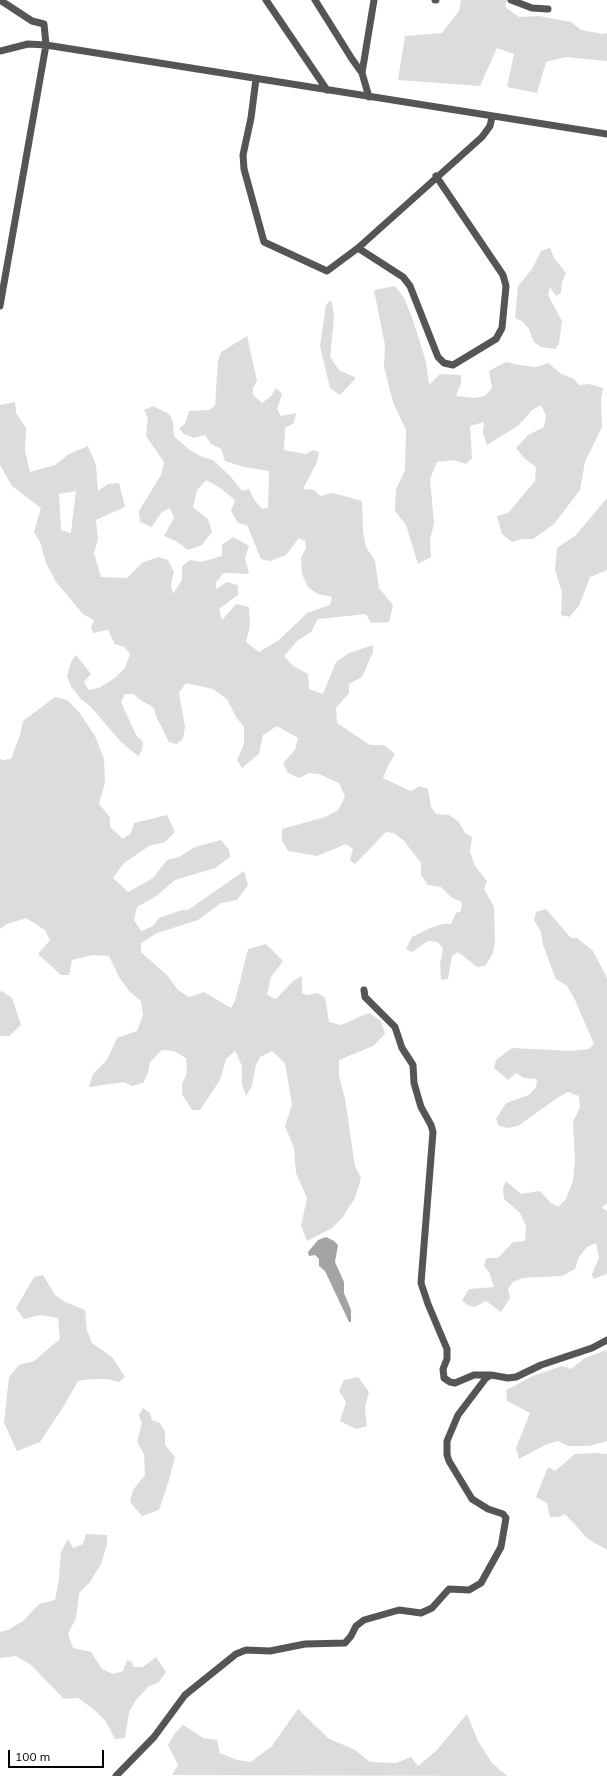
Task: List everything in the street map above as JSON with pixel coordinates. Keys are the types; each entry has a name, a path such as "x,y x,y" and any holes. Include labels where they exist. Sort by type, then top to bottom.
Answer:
{"street":[{"path":"0,0 32,21 44,24 46,45 0,306"},
{"path":"266,0 327,90"},
{"path":"315,0 362,73 369,97"},
{"path":"362,73 374,0"},
{"path":"511,0 532,8 548,9"},
{"path":"0,51 28,44 46,45 492,117 607,134"},
{"path":"256,79 251,118 243,155 244,169 264,242 327,271 358,248 436,176 482,138 490,126 492,117"},
{"path":"358,248 403,277 410,286 438,357 444,363 453,365 496,339 502,328 506,286 503,275 436,176"},
{"path":"364,990 365,997 395,1027 402,1048 413,1065 414,1083 421,1107 431,1124 433,1132 421,1283 447,1349 447,1359 443,1369 444,1378 455,1383 474,1375 492,1375 508,1378 516,1377 541,1365 592,1348 607,1340"},
{"path":"116,1776 154,1737 185,1695 236,1654 246,1650 270,1651 305,1644 345,1642 351,1636 356,1626 364,1620 399,1610 421,1613 432,1608 449,1589 469,1590 481,1583 501,1547 506,1518 503,1514 488,1509 472,1499 449,1461 447,1455 447,1441 458,1415 486,1378 492,1375"}],"shaded area":[{"path":"461,0 507,0 505,7 519,17 539,16 571,22 581,30 603,34 607,33 607,61 566,57 546,62 537,93 507,87 514,54 497,48 480,86 398,80 405,36 442,33 459,11"},
{"path":"550,248 554,258 566,273 562,282 561,293 556,296 550,287 548,295 562,321 559,344 555,349 541,347 534,342 529,329 522,321 515,318 518,286 532,269 541,251"},
{"path":"395,286 404,298 413,320 426,362 429,385 440,374 461,375 461,383 456,396 475,398 485,396 492,388 489,371 506,362 536,367 548,363 561,374 574,379 579,385 589,384 603,388 601,400 602,427 585,462 580,490 554,524 533,539 522,539 512,542 502,534 497,516 508,513 535,481 536,467 524,458 516,448 528,435 544,427 546,416 541,405 532,410 519,425 487,445 483,433 484,422 470,426 472,458 466,464 454,460 437,462 430,479 434,523 430,540 431,557 418,564 406,525 395,511 396,489 405,470 406,430 393,402 384,367 385,345 374,290"},
{"path":"330,301 332,302 334,318 330,357 339,370 356,378 340,395 330,388 320,346 326,305"},
{"path":"247,336 257,381 253,388 253,395 262,403 271,396 276,388 282,394 277,409 281,416 296,413 294,423 285,428 284,450 306,454 313,450 319,452 317,462 303,489 314,490 320,496 333,493 362,501 363,532 366,547 375,561 379,588 393,605 389,622 371,623 366,614 318,619 311,632 297,641 284,656 293,666 308,674 309,689 323,694 336,662 349,653 373,645 373,652 362,677 349,684 349,693 336,708 337,723 370,745 384,745 395,754 383,778 411,791 420,786 428,789 431,807 436,814 449,815 459,822 465,833 472,837 470,852 475,866 487,881 484,889 494,907 495,940 493,953 485,966 477,967 458,952 452,956 448,979 441,980 440,964 443,949 438,942 428,941 412,952 406,949 412,937 430,928 443,924 451,924 456,913 461,911 462,902 452,898 441,887 428,885 421,875 421,863 404,841 394,833 386,832 355,864 350,860 353,849 346,844 317,856 288,851 282,841 282,829 325,817 338,810 345,797 339,783 319,774 309,773 299,778 288,773 283,763 295,750 298,738 277,726 263,735 259,754 242,768 237,760 244,744 244,727 236,717 227,699 213,689 186,683 179,693 185,727 183,738 177,744 169,742 156,716 154,708 139,699 134,694 125,694 121,702 136,735 143,742 142,750 138,756 121,742 91,707 81,699 72,688 67,677 71,662 76,655 91,674 84,682 88,690 99,688 115,678 125,668 130,654 124,647 115,644 108,630 93,633 91,627 94,620 83,614 56,582 46,563 40,542 34,532 41,508 12,486 0,465 0,405 15,402 16,413 26,428 25,450 30,472 55,465 69,454 88,446 96,465 98,491 108,484 119,483 125,507 96,520 98,539 94,553 101,577 127,578 142,563 158,557 168,560 174,572 171,585 173,594 182,580 182,566 190,560 201,562 222,556 222,545 233,537 249,546 245,558 249,574 224,573 216,582 216,589 227,582 238,585 238,595 219,609 222,620 236,604 249,607 250,625 246,642 259,652 279,640 307,613 330,605 332,597 318,594 308,587 302,574 301,558 306,548 305,541 299,538 286,555 270,561 261,559 247,525 238,523 231,511 235,500 219,487 206,480 197,490 193,507 208,519 212,532 202,545 188,550 176,541 164,536 174,518 170,508 161,513 152,527 140,522 139,511 161,475 164,462 146,436 148,418 144,410 153,406 169,414 173,422 174,436 187,448 202,457 213,460 231,477 242,491 249,489 255,501 262,509 268,508 269,471 244,467 225,461 221,449 211,444 205,435 194,438 184,434 179,428 185,424 189,411 210,410 215,405 218,361 221,352","holes":["76,491 71,533 61,530 59,494"]},
{"path":"607,498 607,570 590,577 579,606 569,617 561,615 562,592 555,570 557,548 576,535"},
{"path":"55,697 67,700 79,712 95,736 104,759 105,783 99,804 110,817 110,827 123,839 131,833 134,823 167,815 175,832 165,842 149,846 124,863 113,878 128,892 153,878 167,860 179,857 195,847 221,840 229,850 230,857 215,868 175,880 155,897 137,907 134,920 141,931 153,926 159,918 182,910 188,910 244,871 248,885 237,900 221,903 198,920 157,933 141,943 141,952 167,975 178,990 189,997 204,992 231,1008 235,1001 248,949 266,944 283,961 271,977 267,995 276,999 294,980 302,976 302,993 306,995 318,993 325,998 329,1022 341,1025 369,1013 381,1021 385,1034 373,1046 339,1060 339,1076 345,1099 355,1166 361,1178 355,1198 342,1218 332,1228 307,1241 301,1226 307,1198 296,1173 294,1148 285,1126 292,1105 285,1063 272,1051 260,1057 255,1068 252,1086 246,1096 242,1084 242,1066 235,1051 226,1059 220,1080 200,1110 192,1110 182,1094 182,1084 187,1073 186,1058 174,1051 162,1050 150,1062 148,1073 143,1083 132,1086 124,1082 89,1087 93,1074 107,1060 117,1038 137,1031 143,1015 141,1001 130,992 119,977 109,956 93,955 72,960 69,975 61,975 38,954 50,940 45,930 26,918 7,924 0,929 0,759 11,759 20,735 23,721"},
{"path":"546,909 571,938 577,938 593,951 607,978 607,1203 602,1208 607,1211 607,1274 593,1279 592,1274 599,1258 596,1243 587,1247 579,1257 575,1269 562,1276 522,1278 513,1282 508,1289 510,1298 501,1312 486,1301 475,1307 467,1305 462,1300 469,1289 494,1287 490,1274 484,1266 486,1258 498,1258 513,1242 525,1241 526,1226 520,1213 504,1199 503,1188 506,1181 521,1194 540,1191 551,1203 558,1207 566,1199 573,1181 575,1160 573,1122 580,1107 579,1096 568,1092 557,1098 518,1126 507,1128 499,1126 496,1119 506,1103 529,1095 536,1087 537,1079 524,1078 516,1073 508,1080 494,1068 496,1060 512,1048 571,1051 589,1049 594,1044 575,1000 567,986 556,979 543,945 541,932 534,920 536,912"},
{"path":"2,991 12,998 21,1025 9,1036 0,1036 0,992"},
{"path":"326,1237 338,1245 335,1262 344,1282 344,1293 351,1310 351,1322 349,1322 325,1271 319,1266 319,1259 315,1255 309,1256 308,1252 318,1240"},
{"path":"43,1275 55,1295 65,1302 85,1310 87,1330 92,1343 112,1357 125,1377 119,1382 107,1379 78,1381 40,1442 17,1451 4,1423 9,1377 19,1365 34,1361 60,1339 58,1318 40,1315 24,1319 16,1308 34,1277"},
{"path":"607,1350 607,1441 589,1446 568,1446 558,1441 545,1445 519,1459 516,1448 530,1413 507,1401 506,1390 533,1376 562,1366 571,1369 585,1358"},
{"path":"358,1377 369,1392 365,1407 367,1426 356,1429 340,1421 346,1402 339,1391 344,1380"},
{"path":"143,1408 150,1413 152,1420 160,1423 165,1431 165,1445 175,1457 159,1510 142,1516 130,1502 133,1490 145,1475 144,1454 137,1442 142,1423 139,1415"},
{"path":"575,1454 607,1454 607,1550 588,1539 565,1514 559,1517 550,1517 547,1503 536,1497 548,1467 555,1471"},
{"path":"86,1534 107,1535 107,1544 101,1564 90,1582 79,1593 76,1618 68,1634 73,1648 91,1652 102,1669 113,1674 123,1671 127,1660 132,1662 133,1667 143,1667 156,1657 166,1672 159,1682 148,1687 136,1700 129,1712 125,1738 115,1739 105,1720 92,1708 78,1698 64,1699 31,1665 16,1656 0,1658 0,1632 8,1630 23,1621 39,1604 55,1600 59,1579 61,1552 68,1539 73,1548 83,1544"},
{"path":"298,1709 328,1738 355,1750 370,1762 396,1763 411,1757 418,1766 436,1751 467,1714 478,1741 492,1763 507,1776 172,1775 178,1765 168,1745 175,1733 183,1725 203,1738 217,1740 220,1753 237,1760 251,1762 272,1746"}]}
